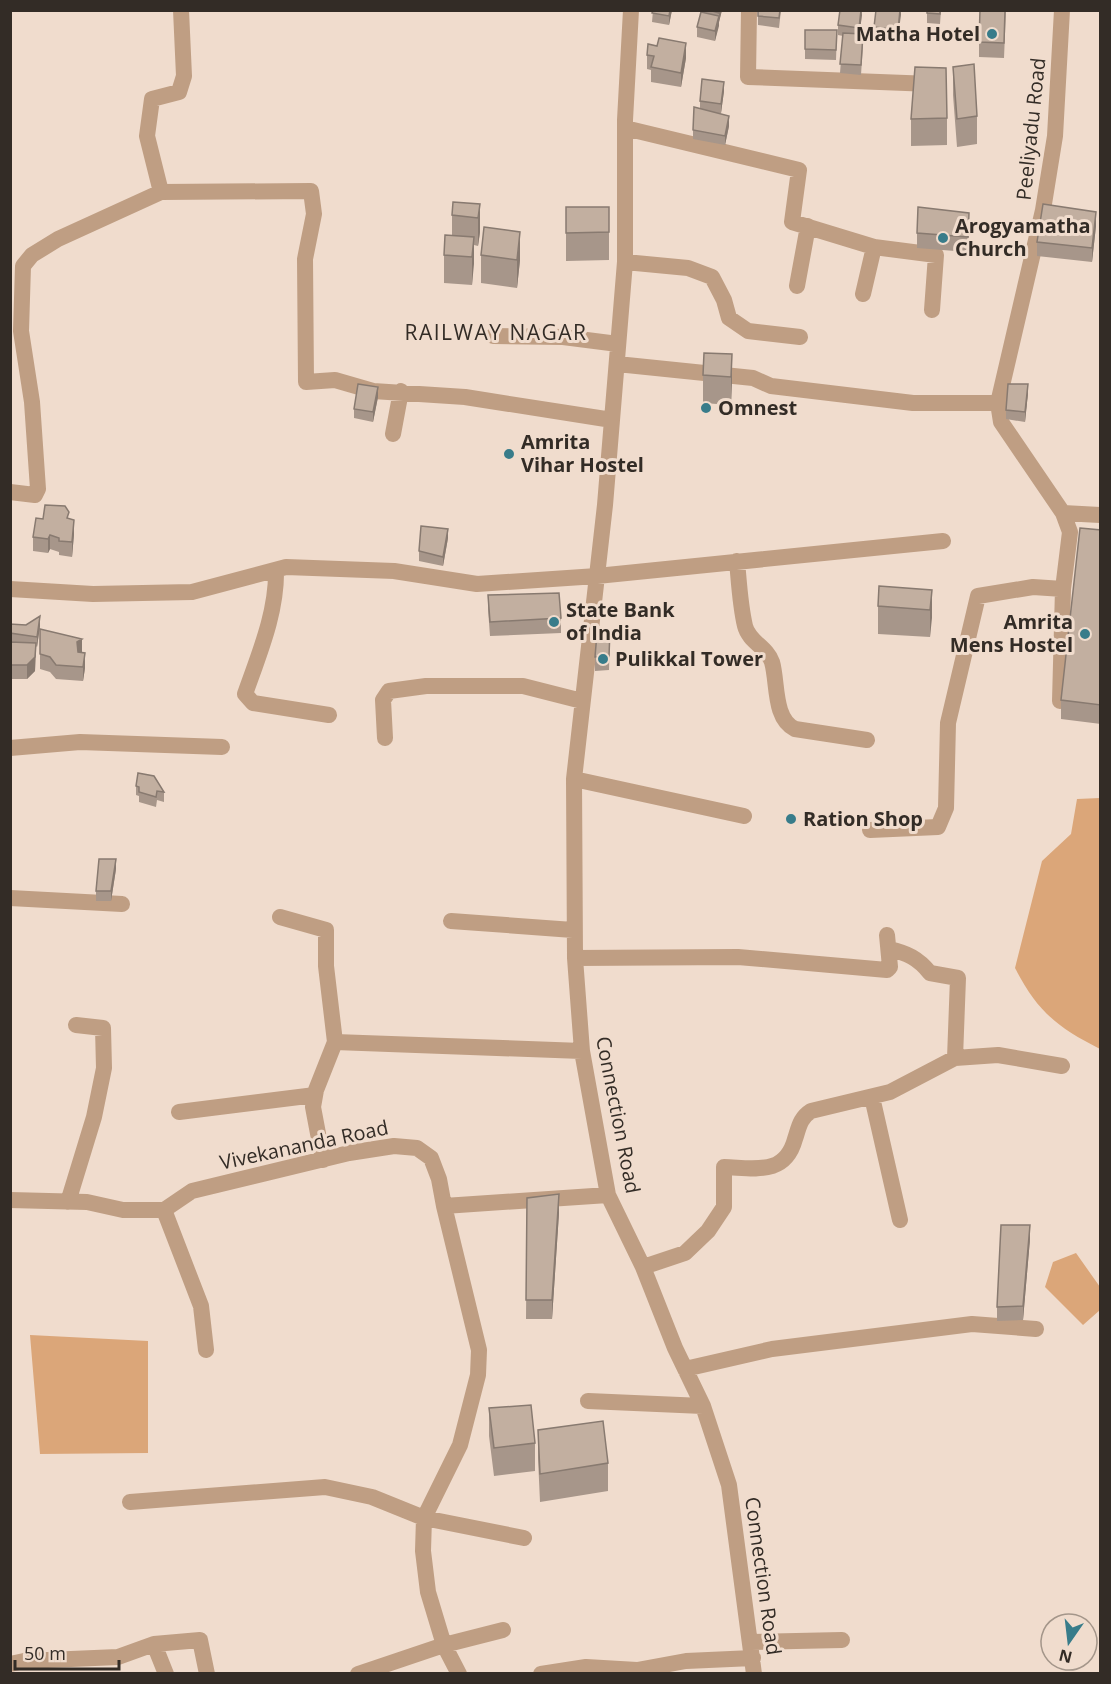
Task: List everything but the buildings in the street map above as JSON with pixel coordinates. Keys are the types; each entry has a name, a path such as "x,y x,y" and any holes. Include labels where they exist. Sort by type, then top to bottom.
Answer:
{"street":[{"path":"160,192 147,135 149,117 152,99 179,92 184,76 182,10"},
{"name":"Connection Road","path":"630,10 625,128 625,262 597,576 574,779 573,930 575,958 582,1051 608,1195 643,1267 685,1369 703,1406 729,1485 753,1658"},
{"path":"748,10 748,77 932,84"},
{"name":"Peeliyadu Road","path":"1062,10 1055,136 1044,209 998,403 1000,422 1063,513"},
{"path":"625,128 799,170 792,222 873,247 936,255 932,310"},
{"path":"10,492 36,495 38,489 32,402 21,332 17,265 58,239 160,192 311,191 314,214 304,259 306,382 335,381 373,391 401,391 507,402 612,420"},
{"path":"797,286 808,226"},
{"path":"863,294 873,247"},
{"path":"625,262 688,268 712,277 724,300 729,318 748,331 800,337"},
{"path":"493,336 563,337 618,344"},
{"path":"617,364 753,378 771,386 913,403 998,403"},
{"path":"393,434 401,391"},
{"path":"1060,701 1063,589 1070,532 1063,513 1101,515"},
{"path":"10,589 93,594 192,592 286,567 394,571 477,584 597,576 943,541"},
{"path":"737,561 745,626 750,637 766,651 771,660 782,717 787,725 795,729 867,740"},
{"path":"276,570 277,590 272,611 245,694 253,703 329,715"},
{"path":"870,830 938,826 946,808 948,723 978,596 1033,587 1063,589"},
{"path":"386,738 382,700 388,691 426,686 523,686 582,701"},
{"path":"10,748 80,742 222,747"},
{"path":"574,779 744,816"},
{"path":"10,898 122,904"},
{"path":"280,917 326,930 326,966 335,1042 315,1095 313,1107 323,1160"},
{"path":"452,921 573,930"},
{"path":"575,958 738,957 887,970 890,966 888,942 921,962 930,973 958,978 955,1058"},
{"path":"68,1202 94,1117 104,1068 103,1028 76,1025"},
{"path":"335,1042 582,1051"},
{"path":"643,1267 685,1252 708,1231 724,1207 724,1167 762,1168 782,1163 792,1150 802,1118 811,1111 890,1092 955,1058 999,1055 1062,1066"},
{"path":"179,1112 315,1095"},
{"path":"872,1097 900,1220"},
{"name":"Vivekananda Road","path":"164,1210 192,1191 394,1146 417,1148 431,1158 440,1179 444,1206 479,1350 478,1375 460,1445 424,1518"},
{"path":"444,1206 608,1195"},
{"path":"10,1200 87,1202 123,1210 164,1210 201,1306 206,1350"},
{"path":"685,1369 771,1349 972,1324 1035,1329"},
{"path":"588,1401 703,1406"},
{"path":"130,1502 325,1487 372,1497 424,1518 524,1538"},
{"path":"424,1518 423,1551 428,1592 444,1645 459,1674"},
{"path":"358,1674 444,1645 503,1630"},
{"path":"10,1664 24,1661 118,1657 154,1644 200,1640 207,1674"},
{"path":"541,1674 586,1667 637,1670 686,1661 753,1658 842,1640"},
{"path":"154,1644 166,1674"}],"shaded area":[{"path":"1100,798 1100,1049 1050,1017 1032,996 1015,968 1042,861 1071,834 1077,799"},
{"path":"1076,1253 1100,1287 1100,1310 1083,1325 1045,1287 1053,1262"},
{"path":"30,1335 148,1341 148,1453 40,1454"}],"place":[{"name":"Matha Hotel","path":"992,34"},
{"name":"Arogyamatha Church","path":"943,238"},
{"name":"Omnest","path":"706,408"},
{"name":"Amrita Vihar Hostel","path":"509,454"},
{"name":"State Bank of India","path":"554,622"},
{"name":"Amrita Mens Hostel","path":"1085,634"},
{"name":"Pulikkal Tower","path":"603,659"},
{"name":"Ration Shop","path":"791,819"}],"district":[{"name":"RAILWAY NAGAR","path":"496,333"}]}
